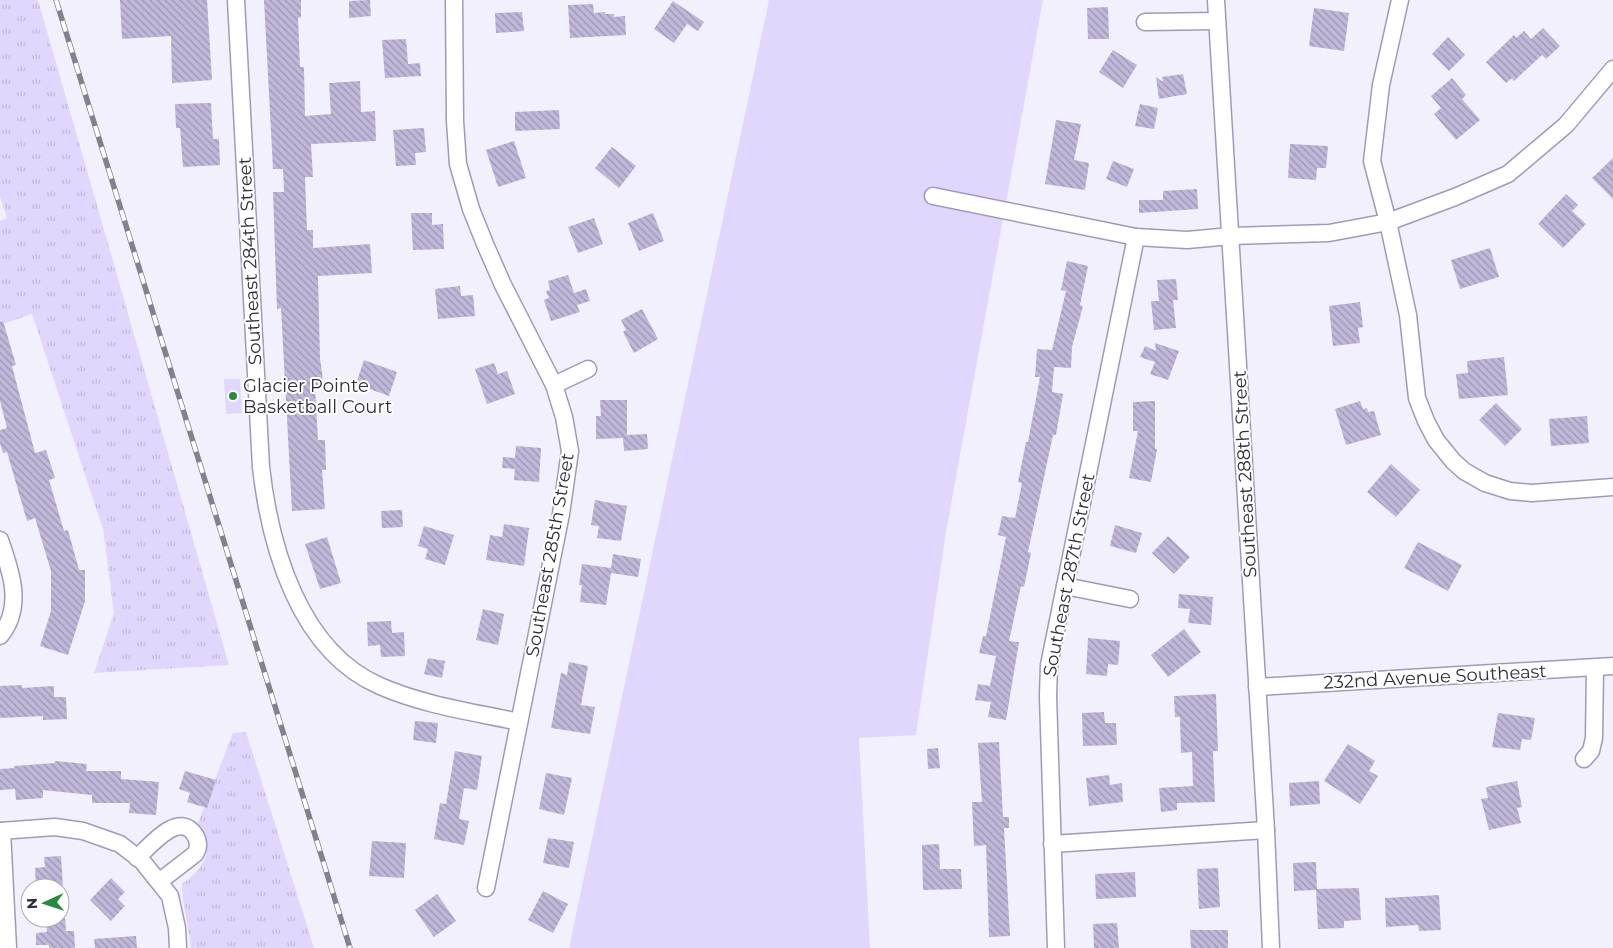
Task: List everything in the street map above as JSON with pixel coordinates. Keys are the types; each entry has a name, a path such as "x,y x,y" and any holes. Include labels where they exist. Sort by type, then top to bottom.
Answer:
{"street":[{"name":"Southeast 284th Street","path":"236,0 261,467 270,521 293,596 311,627 334,653 355,671 379,686 412,698 519,722"},
{"name":"Southeast 285th Street","path":"454,0 455,122 458,164 471,209 503,285 554,385 564,417 570,451 561,514 486,888"},
{"name":"Southeast 288th Street","path":"1216,0 1272,948"},
{"path":"1400,0 1381,86 1372,161 1388,222 1408,315 1416,398 1436,440 1464,471 1485,483 1510,491 1532,493 1613,487"},
{"path":"1145,22 1216,21"},
{"path":"933,196 1136,237 1186,240 1231,236 1329,233 1388,222 1455,197 1508,174 1566,125 1613,69"},
{"name":"Southeast 287th Street","path":"1056,948 1048,696 1049,665 1136,237"},
{"path":"554,385 588,369"},
{"path":"0,540 10,566 14,596 10,622 1,635"},
{"path":"1065,586 1130,599"},
{"name":"232nd Avenue Southeast","path":"1257,687 1613,666"},
{"path":"1584,759 1591,751 1594,738 1596,668"},
{"path":"137,858 171,827 181,826 191,830 197,838 198,849 195,854 160,881"},
{"path":"8,948 1,831 55,827 83,830 120,844 137,858 160,881 170,896 177,928 178,948"},
{"path":"1052,844 1266,830"}],"green space":[{"path":"0,0 38,0 229,665 94,673 114,613 103,529 32,314 0,325 0,221 7,218 0,196"},
{"path":"769,0 1043,0 946,532 916,735 859,738 870,948 569,948"},
{"name":"Glacier Pointe Basketball Court","path":"224,379 240,379 242,413 226,414"},
{"path":"246,732 314,948 191,948 182,884 197,871 205,858 206,843 198,823 233,733"}],"building":[{"path":"120,0 207,0 212,80 172,83 171,36 122,39"},
{"path":"264,0 301,0 301,17 298,18 300,67 304,67 305,116 331,114 329,83 360,81 361,112 375,111 376,141 311,144 313,177 305,177 307,230 313,230 313,248 370,244 372,273 318,276 320,358 324,388 315,388 318,440 325,440 326,470 322,470 325,509 292,511 281,308 277,309 273,192 284,192 283,169 273,169"},
{"path":"370,0 371,16 349,18 349,1"},
{"path":"673,1 704,22 698,31 687,24 674,43 654,29"},
{"path":"593,4 594,13 605,12 605,14 614,14 614,17 625,16 626,35 570,38 568,5"},
{"path":"1108,7 1109,39 1088,39 1087,8"},
{"path":"1314,8 1349,13 1344,51 1309,46"},
{"path":"522,12 524,31 496,33 495,13"},
{"path":"1543,28 1560,46 1546,59 1542,55 1514,81 1512,78 1506,83 1486,62 1514,35 1516,38 1524,31 1531,39"},
{"path":"1448,37 1465,55 1449,71 1432,54"},
{"path":"406,39 408,64 420,63 421,76 385,78 382,40"},
{"path":"1113,50 1137,65 1123,88 1099,72"},
{"path":"1183,74 1187,94 1159,99 1156,77 1163,82 1162,77"},
{"path":"1452,78 1466,95 1462,99 1480,120 1456,140 1434,114 1441,108 1431,96"},
{"path":"211,103 213,139 219,139 220,165 183,167 180,128 176,128 175,104"},
{"path":"1140,104 1158,108 1154,129 1135,126"},
{"path":"559,110 560,129 515,131 515,112"},
{"path":"1056,120 1081,124 1074,160 1089,163 1085,190 1045,184"},
{"path":"424,128 426,152 415,153 416,165 396,166 393,130"},
{"path":"514,141 526,178 498,187 486,150"},
{"path":"1290,144 1328,146 1326,168 1317,168 1316,180 1288,178"},
{"path":"612,147 636,166 619,188 595,168"},
{"path":"1613,158 1613,199 1592,178"},
{"path":"1113,161 1134,169 1127,187 1106,179"},
{"path":"1197,189 1198,209 1139,213 1139,200 1163,200 1163,191"},
{"path":"1566,194 1578,205 1572,211 1586,224 1563,248 1538,224"},
{"path":"411,213 432,213 432,225 443,224 444,249 413,250"},
{"path":"653,213 664,241 639,251 628,223"},
{"path":"594,218 603,244 578,253 568,227"},
{"path":"1490,248 1499,277 1460,289 1451,260"},
{"path":"1067,261 1088,266 1080,305 1083,306 1072,347 1071,368 1054,367 1052,392 1063,394 1056,435 1053,435 1028,552 1031,553 1024,587 1021,586 1009,641 1019,642 1006,720 988,717 991,702 975,700 978,684 990,686 996,656 979,653 983,636 986,636 1006,537 998,535 1002,516 1015,518 1022,483 1018,482 1026,442 1028,442 1040,377 1035,377 1037,349 1052,350 1066,291 1061,290"},
{"path":"568,275 574,293 586,289 590,301 577,305 580,312 551,321 544,300 549,298 546,291 550,290 548,281"},
{"path":"1176,279 1178,300 1173,300 1176,328 1154,330 1151,301 1159,301 1157,280"},
{"path":"460,286 461,296 473,295 475,316 438,319 435,289"},
{"path":"1360,302 1363,327 1358,328 1360,343 1333,346 1329,306"},
{"path":"642,309 658,339 634,353 623,332 626,330 621,320"},
{"path":"3,321 16,365 12,366 35,453 46,450 55,478 49,480 64,531 68,530 79,570 85,570 85,601 68,655 40,646 51,611 51,571 35,518 27,521 7,452 3,453 0,443 0,430 7,428 0,401 0,322"},
{"path":"1155,343 1179,351 1168,380 1150,374 1155,362 1140,357 1145,346 1156,351"},
{"path":"1504,357 1508,395 1459,399 1456,374 1468,373 1467,361"},
{"path":"364,360 397,372 389,396 356,384"},
{"path":"494,363 498,374 507,371 515,394 487,404 475,369"},
{"path":"600,400 627,400 627,435 647,434 648,449 624,451 623,438 596,439 596,416 601,416"},
{"path":"1155,401 1155,449 1157,449 1151,482 1129,478 1138,431 1133,431 1133,402"},
{"path":"1360,401 1363,409 1367,408 1368,412 1374,411 1381,435 1346,445 1335,409"},
{"path":"1496,403 1522,429 1505,446 1479,420"},
{"path":"1587,416 1589,443 1551,446 1549,419"},
{"path":"516,446 541,448 539,482 514,480 515,469 502,468 503,457 515,458"},
{"path":"1391,464 1420,490 1396,517 1367,492"},
{"path":"595,500 627,506 621,541 597,538 599,526 591,525"},
{"path":"402,510 403,527 382,528 381,511"},
{"path":"504,524 529,528 524,566 486,560 490,535 502,537"},
{"path":"1115,525 1142,533 1136,553 1110,546"},
{"path":"424,526 454,535 445,565 425,559 428,549 418,546"},
{"path":"1168,536 1190,557 1174,574 1152,553"},
{"path":"327,537 341,583 320,589 305,544"},
{"path":"1418,542 1462,565 1448,591 1404,568"},
{"path":"613,554 641,559 638,577 611,573 606,605 580,602 582,585 579,585 582,564 611,568"},
{"path":"1179,594 1213,597 1211,625 1188,623 1190,609 1178,608"},
{"path":"483,609 504,614 498,645 476,640"},
{"path":"391,621 392,633 404,632 405,656 381,657 380,645 368,646 367,622"},
{"path":"1184,629 1201,652 1168,677 1151,655"},
{"path":"1088,638 1120,641 1118,665 1108,664 1107,676 1086,674"},
{"path":"428,658 445,661 442,678 424,674"},
{"path":"569,662 588,666 581,705 595,707 590,734 551,728 561,673 567,675"},
{"path":"22,685 22,688 54,686 54,697 66,697 67,719 43,720 43,716 0,718 0,686"},
{"path":"1216,694 1218,751 1213,751 1215,802 1177,803 1177,810 1161,812 1159,788 1193,786 1192,752 1181,753 1180,717 1175,717 1174,696"},
{"path":"1104,712 1105,723 1116,723 1117,745 1083,746 1082,713"},
{"path":"1498,713 1535,718 1531,740 1522,739 1520,750 1492,747"},
{"path":"415,721 438,723 436,743 413,740"},
{"path":"999,742 1003,817 1009,817 1009,828 1004,828 1010,936 989,937 986,845 974,846 972,802 982,802 978,743"},
{"path":"1348,744 1375,761 1369,771 1378,776 1360,804 1324,781"},
{"path":"938,748 940,768 928,769 927,749"},
{"path":"455,751 482,756 477,790 464,788 459,819 469,821 464,845 434,839 440,803 446,804"},
{"path":"55,761 87,764 86,771 121,771 121,779 159,782 156,815 129,813 130,803 92,803 92,795 43,790 43,798 16,800 15,789 0,790 0,769 55,763"},
{"path":"185,771 216,780 207,808 187,802 190,793 179,789"},
{"path":"546,773 572,778 564,815 539,809"},
{"path":"1109,775 1110,785 1122,783 1123,802 1089,806 1086,778"},
{"path":"1319,781 1320,804 1290,806 1289,783"},
{"path":"1517,781 1522,807 1517,808 1521,823 1489,830 1481,799 1488,798 1486,787"},
{"path":"548,838 574,842 569,868 543,863"},
{"path":"372,841 406,843 404,878 369,876"},
{"path":"939,844 940,869 961,869 962,889 923,890 922,845"},
{"path":"61,856 62,878 36,878 35,868 45,867 44,857"},
{"path":"1316,862 1317,889 1359,888 1361,920 1344,921 1344,928 1318,929 1316,890 1294,891 1293,863"},
{"path":"1218,868 1220,907 1199,909 1197,869"},
{"path":"1135,872 1136,897 1096,899 1095,874"},
{"path":"111,878 125,892 118,899 125,906 111,921 90,900"},
{"path":"543,891 568,904 553,933 528,920"},
{"path":"437,894 456,921 434,937 415,910"},
{"path":"1439,895 1441,930 1419,931 1418,925 1386,927 1385,898"},
{"path":"1117,923 1119,948 1094,948 1093,924"},
{"path":"47,928 66,928 66,931 74,931 75,948 49,948 49,945 36,945 36,933 47,932"},
{"path":"1190,930 1228,930 1228,948 1191,948"},
{"path":"136,936 137,948 95,948 94,939"}],"railway":[{"path":"56,0 350,948"}],"place":[{"name":"Glacier Pointe Basketball Court","path":"233,396"}]}
